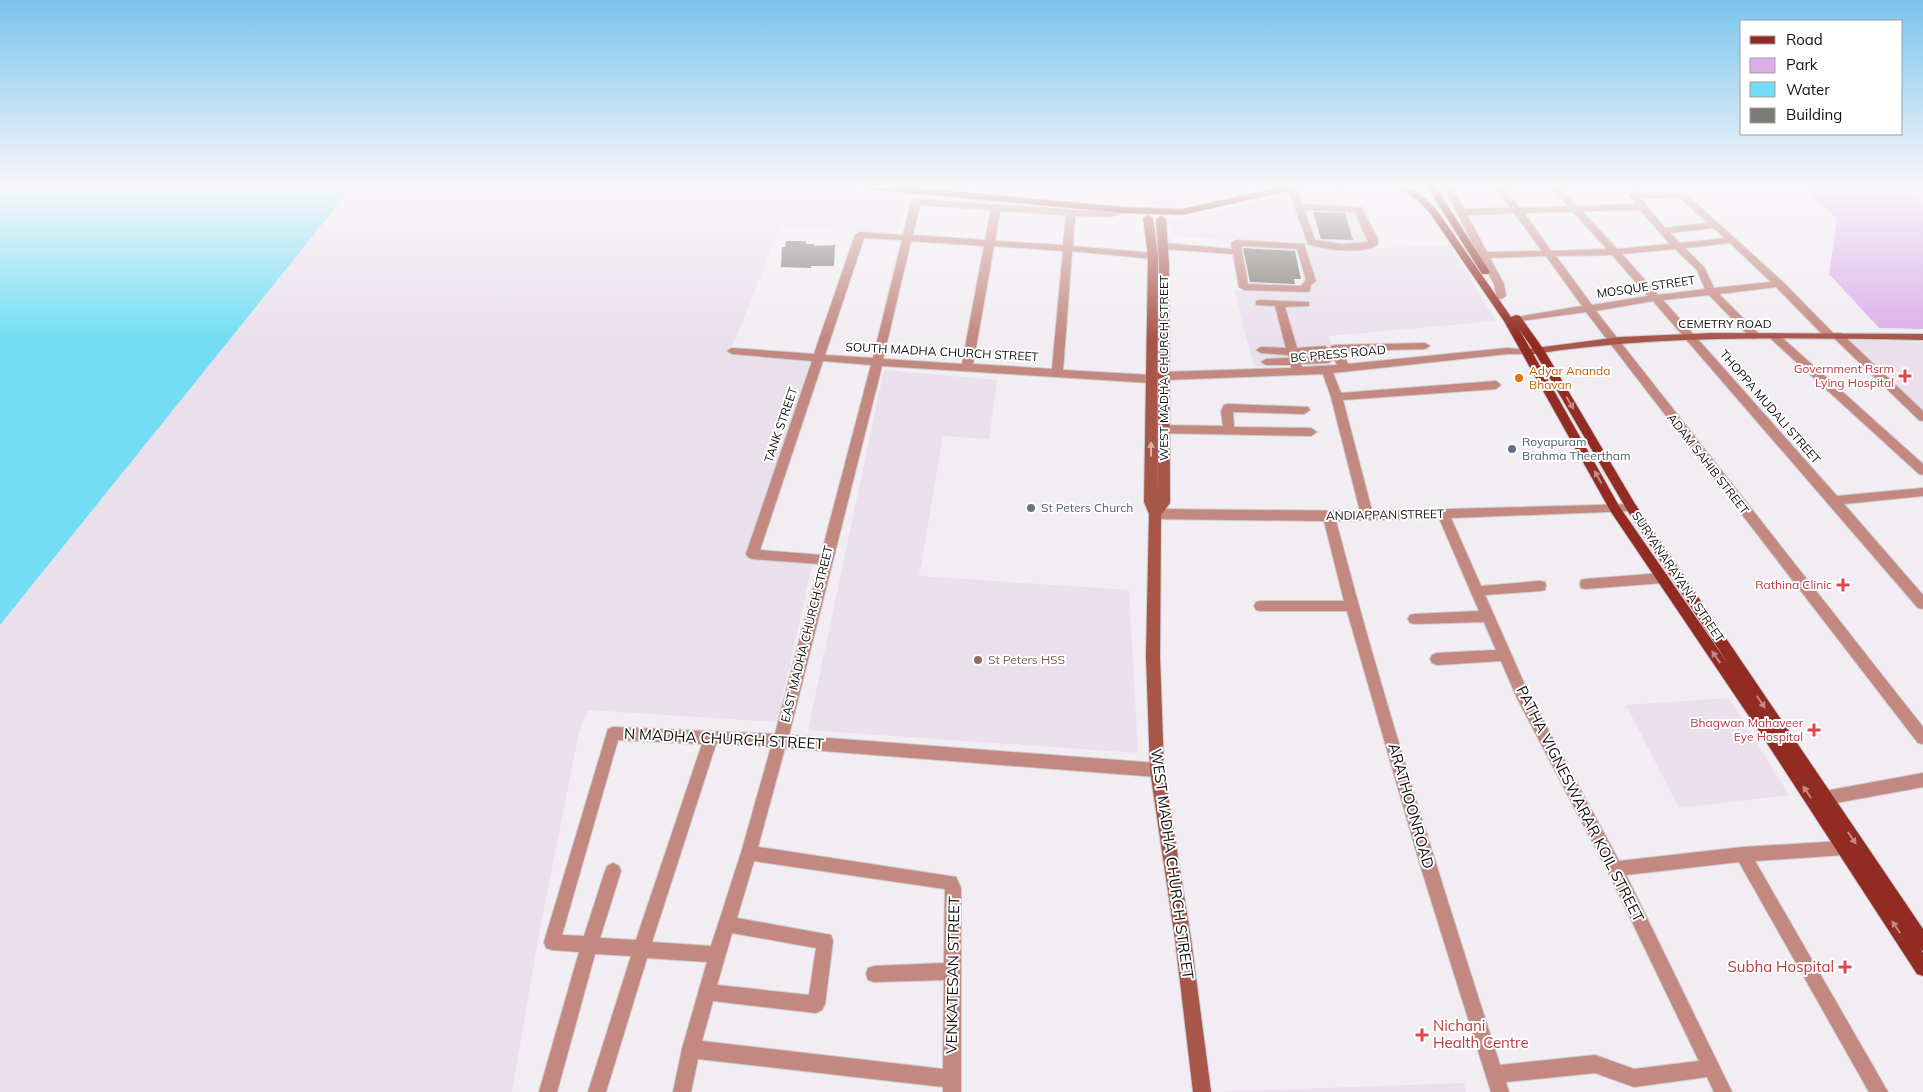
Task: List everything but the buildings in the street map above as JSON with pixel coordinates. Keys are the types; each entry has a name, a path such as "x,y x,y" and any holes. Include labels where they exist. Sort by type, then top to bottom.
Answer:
{"main road":[{"name":"WEST MADHA CHURCH STREET","path":"1150,237 1153,256 1150,502 1155,514 1153,656 1157,770 1180,921 1202,1092"},
{"name":"WEST MADHA CHURCH STREET","path":"1155,514 1164,503 1162,237"},
{"name":"SURYANARAYANA STREET","path":"1452,237 1533,351 1630,507 1923,943"},
{"name":"SURYANARAYANA STREET","path":"1463,237 1517,320 1616,509 1766,730 1923,968"},
{"name":"CEMETRY ROAD","path":"1533,351 1613,341 1689,336 1833,335 1923,337"},
{"path":"1151,408 1164,409"},
{"path":"1150,482 1164,483"}],"street":[{"name":"TANK STREET","path":"825,560 752,554 859,237"},
{"name":"TANK STREET","path":"891,237 907,238"},
{"path":"967,367 991,237"},
{"path":"1057,372 1069,237"},
{"path":"1309,237 1311,242 1316,245 1372,244 1372,237"},
{"path":"1473,237 1499,284 1501,296"},
{"name":"ADAM SAHIB STREET","path":"1536,237 1613,341 1923,738"},
{"name":"THOPPA MUDALI STREET","path":"1601,237 1923,604"},
{"path":"1670,237 1701,269 1710,290 1755,336"},
{"path":"1730,237 1923,417"},
{"path":"907,238 1068,248 1153,256"},
{"name":"EAST MADHA CHURCH STREET","path":"682,1092 691,1049 717,955 780,741 825,560 878,363 907,238"},
{"path":"1482,255 1616,252 1733,240"},
{"path":"1236,243 1302,246 1311,281 1306,284 1306,289 1244,286 1237,249 1236,243"},
{"path":"1162,244 1237,249"},
{"name":"MOSQUE STREET","path":"1517,320 1710,290 1780,284"},
{"path":"1260,303 1305,304"},
{"path":"1279,304 1295,362"},
{"path":"1774,336 1923,471"},
{"path":"1344,368 1335,348 1425,346"},
{"path":"1261,350 1295,362"},
{"name":"SOUTH MADHA CHURCH STREET","path":"732,351 878,363 1151,379"},
{"name":"BC PRESS ROAD","path":"1151,379 1295,362 1327,360 1344,368 1507,351 1533,351"},
{"path":"1266,362 1327,360 1367,516"},
{"path":"1337,397 1496,385"},
{"path":"1229,431 1228,408 1304,410"},
{"path":"1151,429 1164,431 1311,432"},
{"path":"1833,501 1923,492"},
{"name":"ANDIAPPAN STREET","path":"1155,514 1329,517 1616,509 1630,507"},
{"name":"PATHA VIGNESWARAR KOIL STREET","path":"1443,514 1526,701 1615,869 1723,1092"},
{"name":"ARATHOONROAD","path":"1329,517 1352,606 1429,868 1500,1092"},
{"path":"1586,584 1662,578"},
{"path":"1477,591 1540,586"},
{"path":"1262,606 1352,606"},
{"path":"1415,619 1488,616"},
{"path":"1437,659 1505,655"},
{"name":"N MADHA CHURCH STREET","path":"717,955 552,942 613,733 780,741 1157,770"},
{"path":"597,1092 641,950 711,738"},
{"path":"1825,798 1923,780"},
{"path":"1615,869 1743,854 1843,848"},
{"name":"VENKATESAN STREET","path":"748,853 950,882 953,888 952,1085"},
{"path":"1743,854 1879,1092"},
{"path":"548,1092 589,946 613,872"},
{"path":"707,992 816,1004 825,941 727,924"},
{"path":"874,974 953,971"},
{"path":"691,1049 952,1085"},
{"path":"1494,1074 1595,1064 1634,1078 1711,1068"}],"shaded area":[{"path":"312,237 776,237 729,355 810,362 747,555 813,561 777,722 588,710 579,732 540,929 512,1092 0,1092 0,625"},
{"path":"1171,237 1365,237 1369,248 1450,245 1496,321 1329,336 1336,361 1254,367 1234,290 1306,292 1295,241"},
{"name":"Government Rsrm Lying Hospital","path":"1851,340 1923,342 1923,410"},
{"name":"St Peters HSS","path":"884,370 997,380 989,439 943,436 919,576 1129,590 1138,753 808,730"},
{"path":"1729,698 1789,795 1679,808 1626,705"},
{"path":"1464,1083 1466,1092 1213,1092"}],"green space":[{"path":"1834,237 1923,237 1923,329 1879,328 1829,274"}],"water":[{"path":"0,237 312,237 0,625"}],"place":[{"name":"Government Rsrm Lying Hospital","path":"1905,376"},
{"name":"Adyar Ananda Bhavan","path":"1519,378"},
{"name":"Royapuram Brahma Theertham","path":"1512,449"},
{"name":"St Peters Church","path":"1031,508"},
{"name":"Rathina Clinic","path":"1843,585"},
{"name":"St Peters HSS","path":"978,660"},
{"name":"Bhagwan Mahaveer Eye Hospital","path":"1814,730"},
{"name":"Subha Hospital","path":"1845,967"},
{"name":"Nichani Health Centre","path":"1422,1035"}]}
